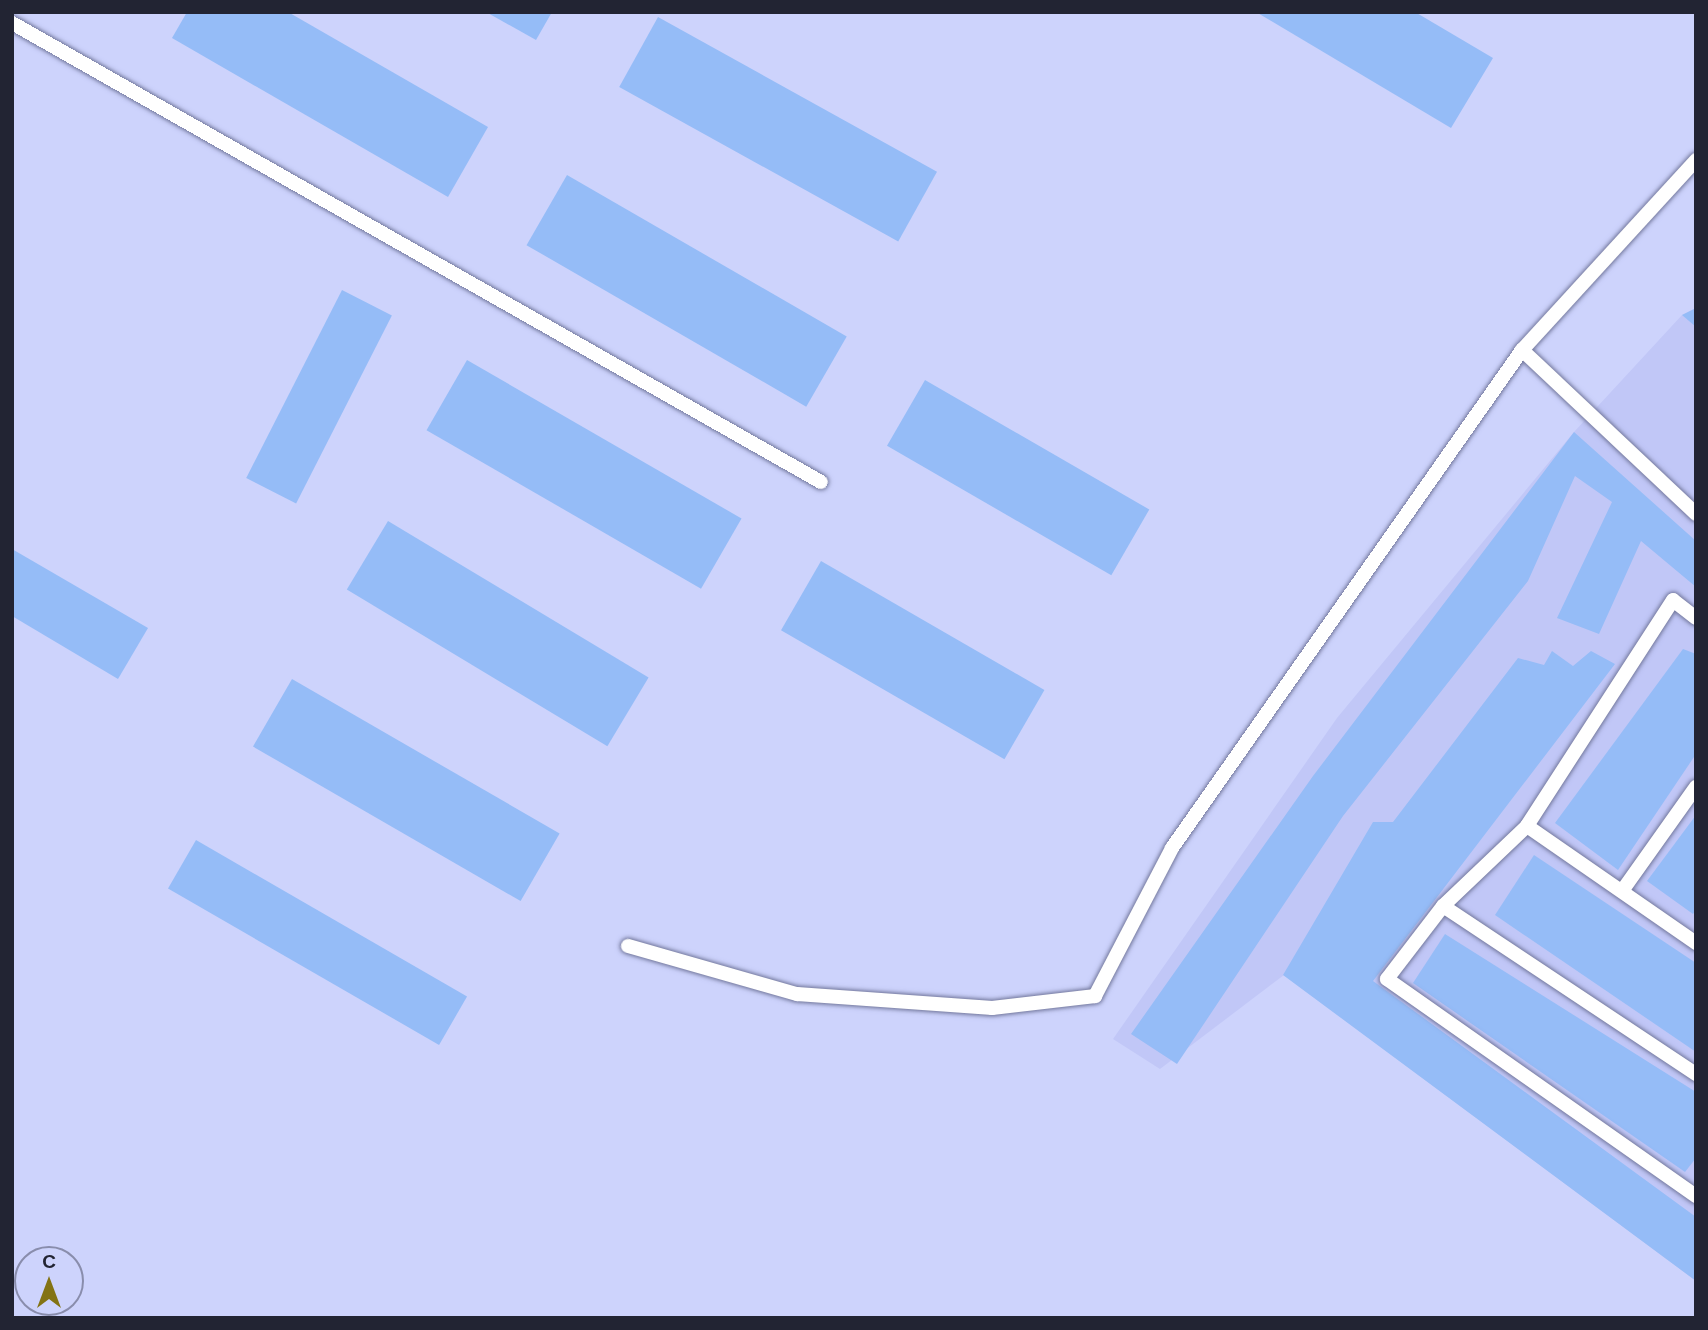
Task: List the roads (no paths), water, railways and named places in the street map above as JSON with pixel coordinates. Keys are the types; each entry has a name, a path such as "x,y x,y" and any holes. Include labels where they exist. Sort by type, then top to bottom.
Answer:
{"lane":[{"path":"12,23 821,482"},
{"path":"628,946 797,994 992,1007 1095,996 1172,848 1522,351 1696,160"},
{"path":"1522,351 1696,514"},
{"path":"1696,618 1673,600 1527,825 1443,906 1387,979 1696,1195"},
{"path":"1622,891 1696,787"},
{"path":"1527,825 1695,941"},
{"path":"1443,906 1696,1074"}]}
